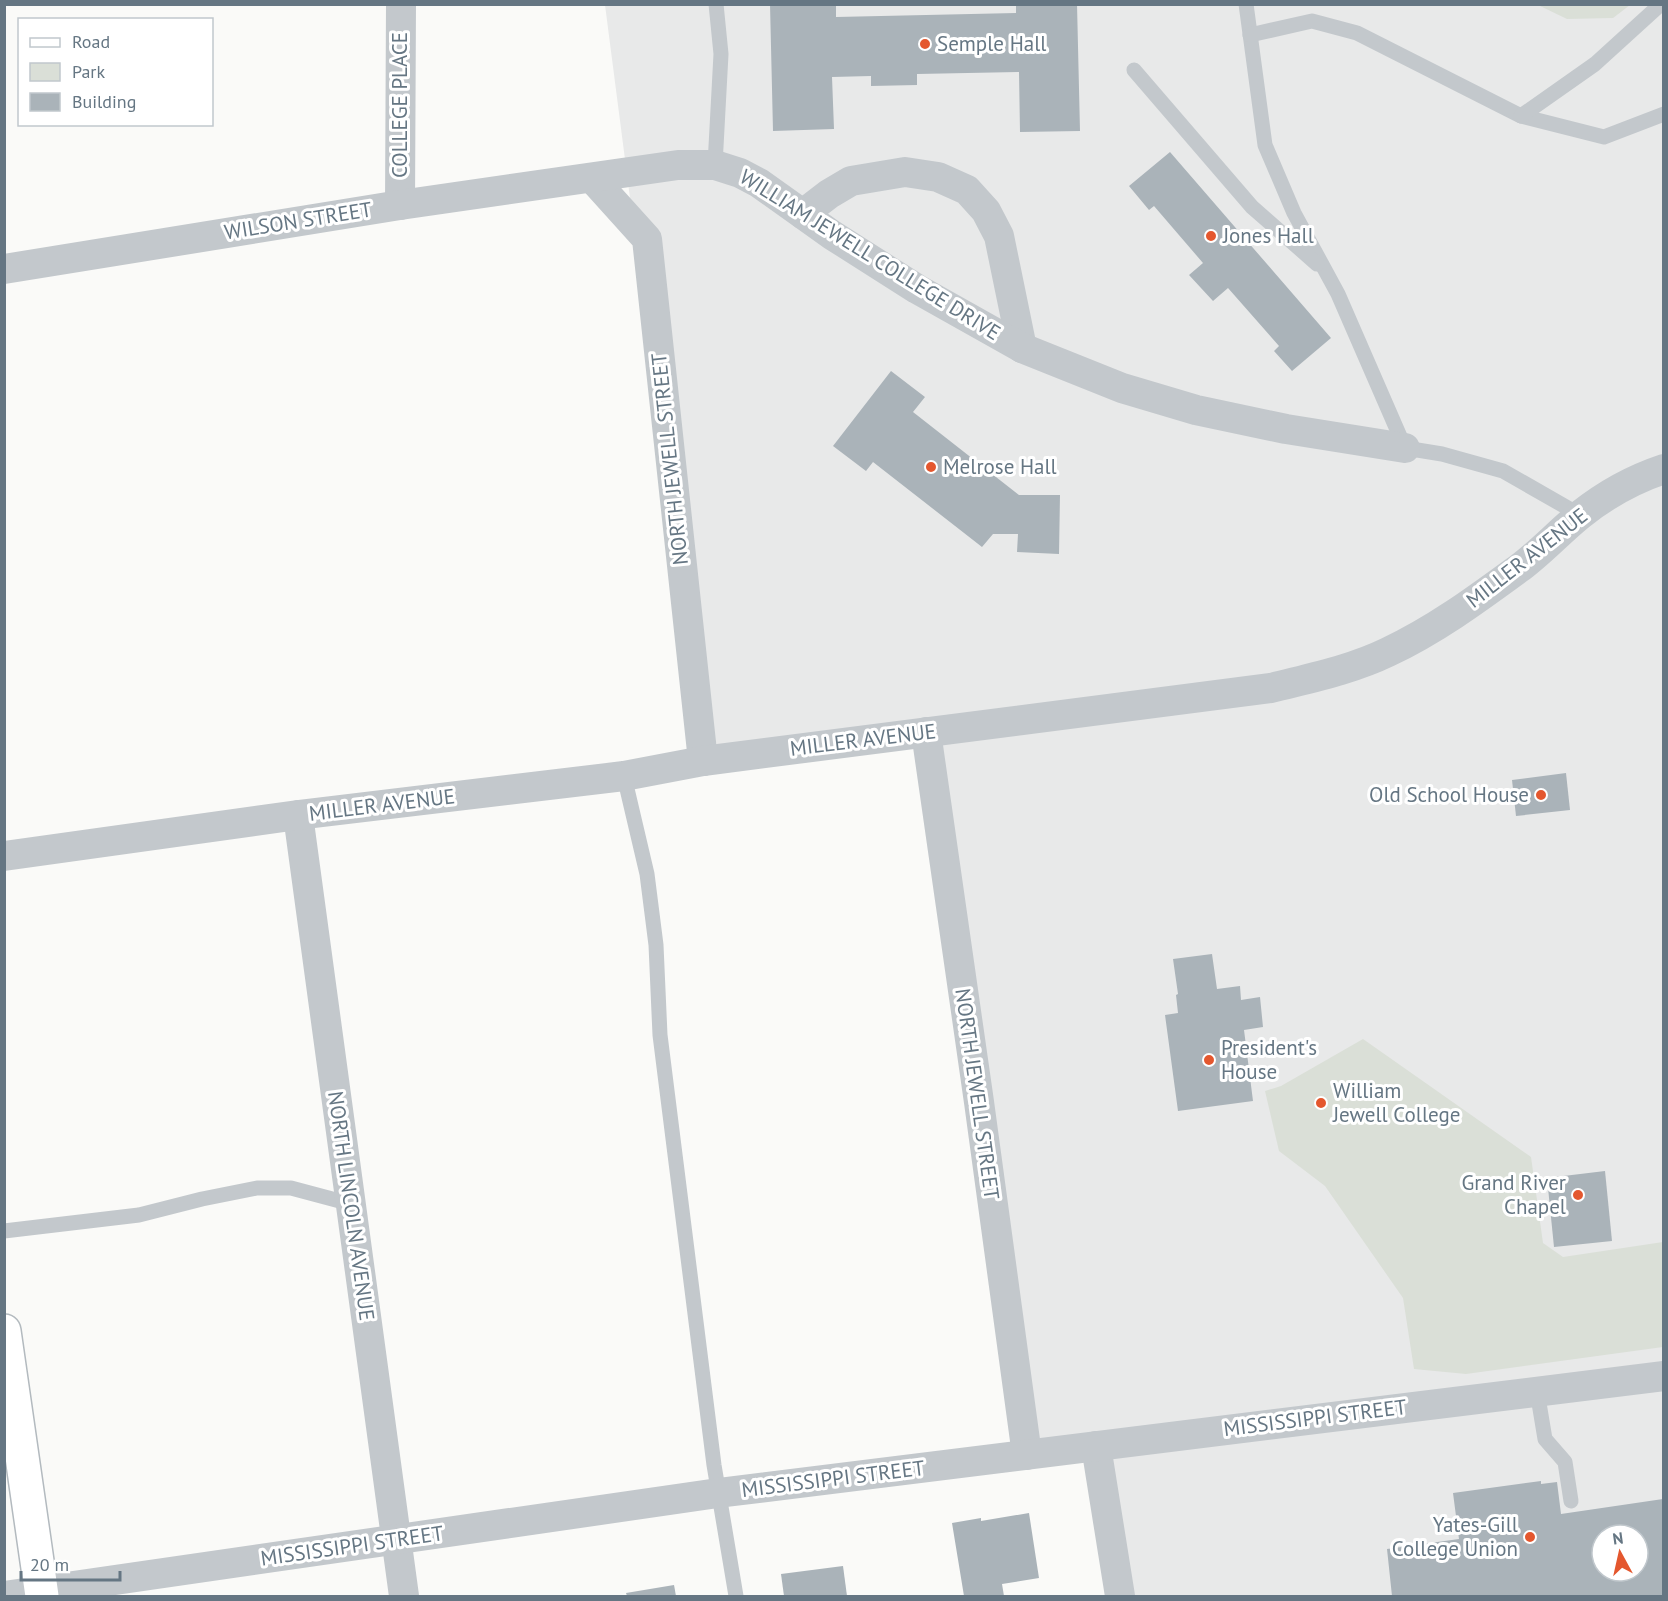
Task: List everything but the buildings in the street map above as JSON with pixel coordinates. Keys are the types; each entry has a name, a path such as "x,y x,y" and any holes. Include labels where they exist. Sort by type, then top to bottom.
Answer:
{"main road":[{"path":"4,1331 41,1594"}],"street":[{"name":"COLLEGE PLACE","path":"400,205 401,4"},
{"name":"WILLIAM JEWELL COLLEGE DRIVE","path":"592,178 678,165 715,165 740,173 759,183 917,289 1022,348 1122,388 1196,410 1286,429 1405,448"},
{"path":"803,214 851,181 905,172 938,177 967,190 986,211 999,236 1022,348"},
{"name":"WILSON STREET","path":"4,269 400,205 592,178"},
{"name":"NORTH JEWELL STREET","path":"592,178 647,239 703,760"},
{"name":"MILLER AVENUE","path":"4,856 297,815 624,776 703,760 1271,688 1339,672 1388,653 1456,614 1521,567 1580,515 1609,494 1648,474 1664,469"},
{"name":"NORTH JEWELL STREET","path":"926,732 1027,1455"},
{"name":"NORTH LINCOLN AVENUE","path":"297,815 404,1596"},
{"name":"MISSISSIPPI STREET","path":"4,1596 41,1594 718,1493 1664,1376"},
{"path":"1096,1446 1120,1596"}],"lane":[{"name":"WILLIAM JEWELL COLLEGE DRIVE","path":"715,165 721,54 716,4"},
{"path":"1246,4 1265,145 1294,213 1338,294 1405,448"},
{"path":"1521,116 1595,64 1661,4"},
{"path":"1250,35 1312,21 1357,33 1521,116 1604,136 1664,114"},
{"path":"1134,70 1252,207 1326,272"},
{"name":"WILLIAM JEWELL COLLEGE DRIVE","path":"1405,448 1442,454 1503,471 1580,515"},
{"path":"624,776 647,874 656,945 660,1035 718,1493 736,1596"},
{"path":"4,1231 139,1215 202,1198 257,1188 291,1188 351,1204"},
{"path":"1537,1391 1545,1439 1565,1462 1571,1501"}],"shaded area":[{"name":"William Jewell College","path":"605,5 1663,5 1663,1596 1119,1596 1096,1446 1027,1455 926,732 703,761"}],"green space":[{"path":"1630,4 1613,18 1567,19 1538,5"},
{"path":"1363,1039 1531,1157 1543,1243 1563,1257 1663,1242 1663,1347 1466,1374 1414,1369 1403,1298 1325,1186 1279,1151 1265,1091 1281,1086"}],"place":[{"name":"Semple Hall","path":"925,44"},
{"name":"Jones Hall","path":"1211,236"},
{"name":"Melrose Hall","path":"931,467"},
{"name":"Old School House","path":"1541,795"},
{"name":"President's House","path":"1209,1060"},
{"name":"William Jewell College","path":"1321,1103"},
{"name":"Grand River Chapel","path":"1578,1195"},
{"name":"Yates-Gill College Union","path":"1530,1537"}]}
